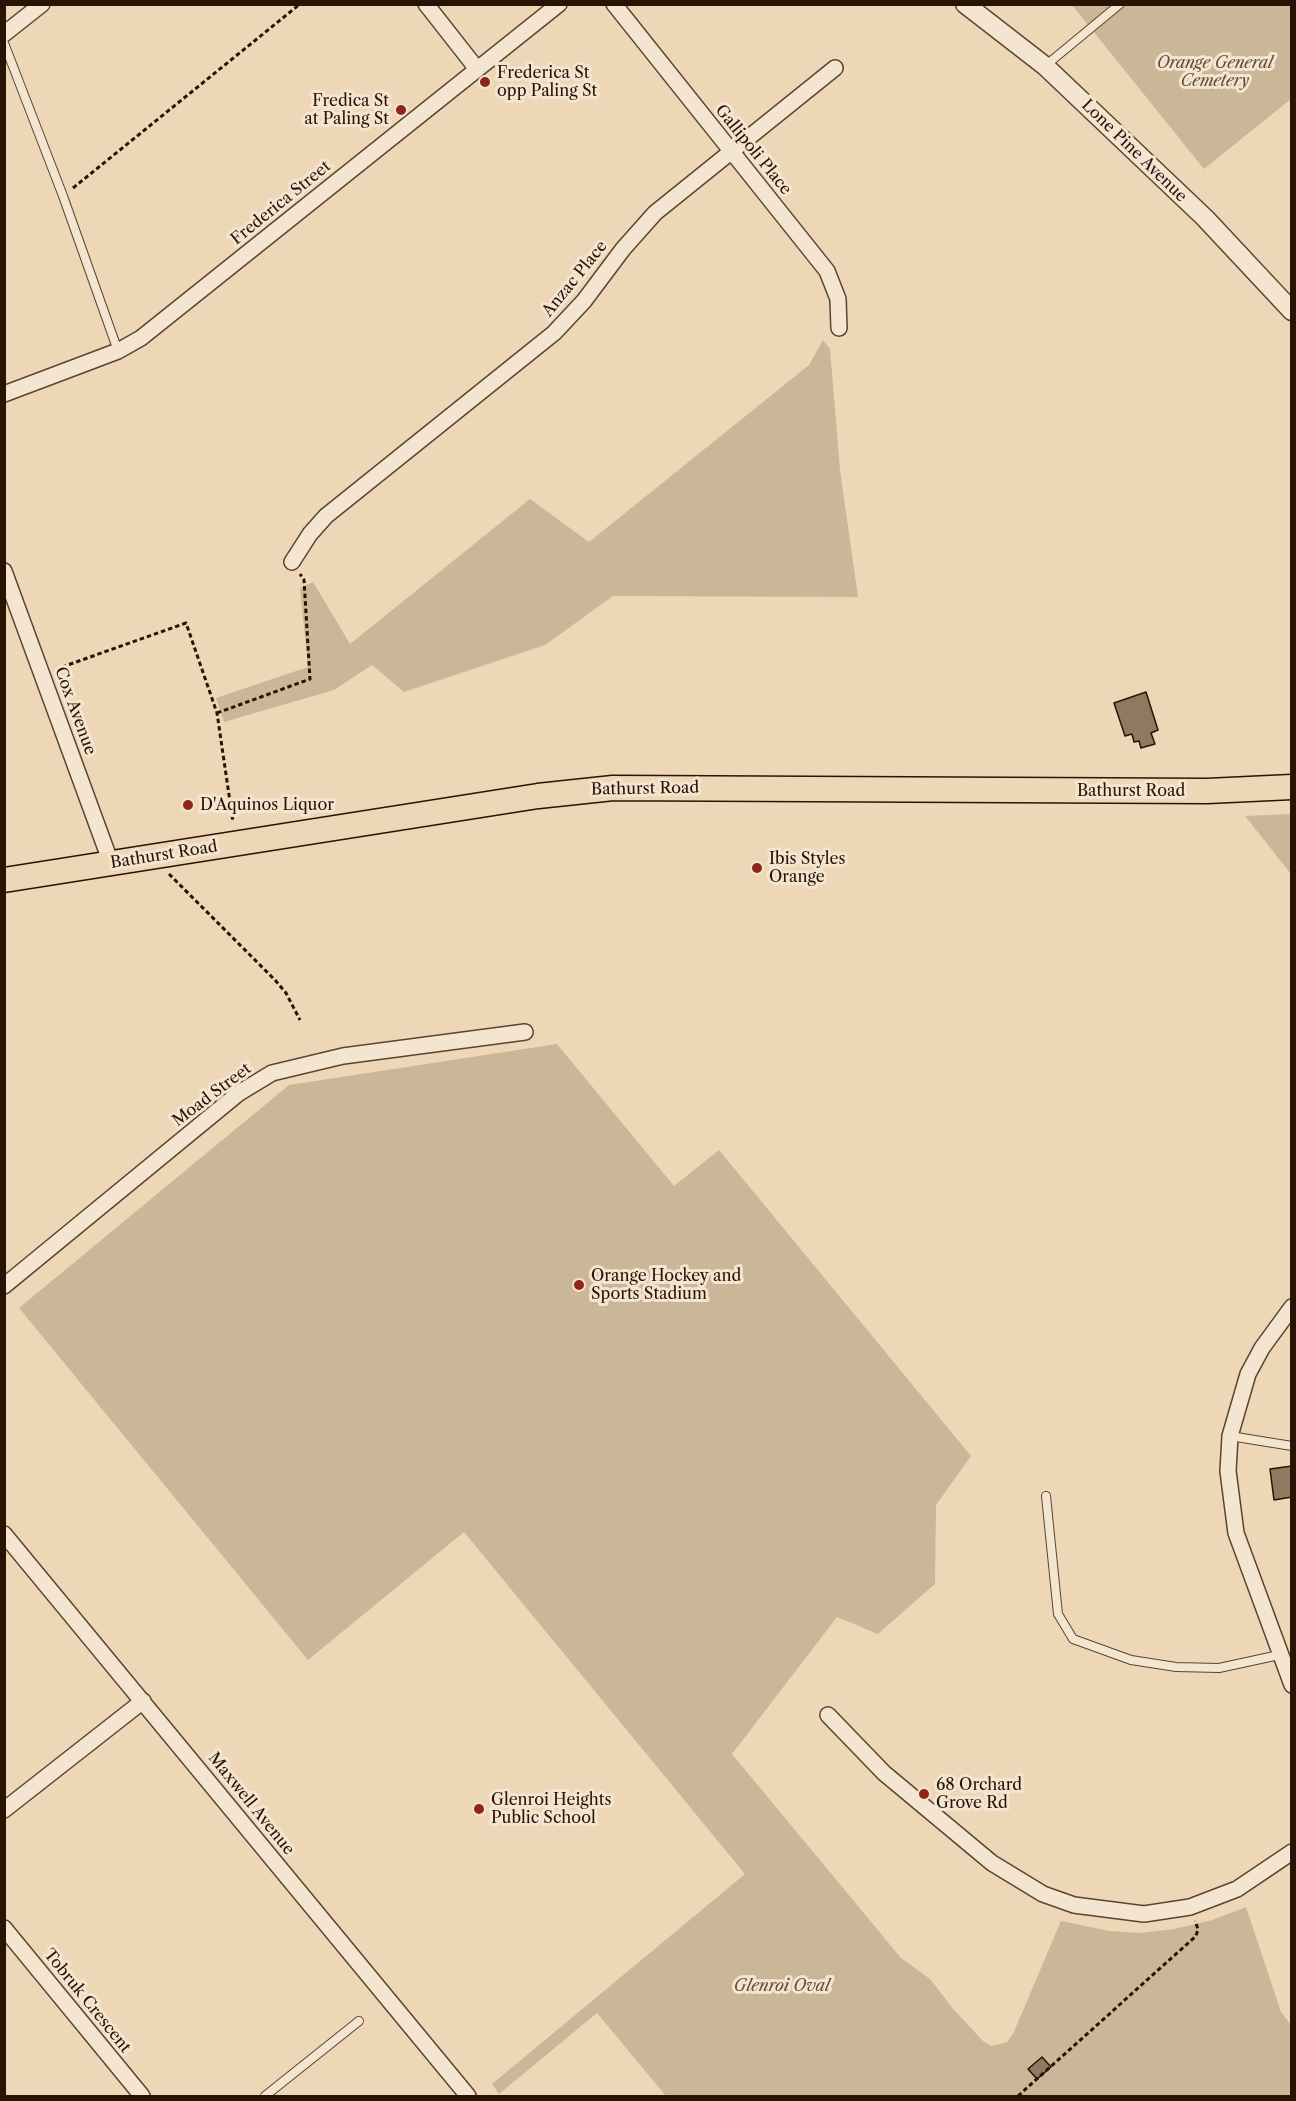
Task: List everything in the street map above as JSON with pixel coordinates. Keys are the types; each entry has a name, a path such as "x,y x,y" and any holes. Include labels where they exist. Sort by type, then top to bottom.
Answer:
{"highway":[{"name":"Bathurst Road","path":"4,880 538,796 613,788 1207,791 1292,787"}],"street":[{"path":"4,34 42,4"},
{"path":"426,4 477,69"},
{"name":"Frederica Street","path":"4,394 118,351 141,338 559,4"},
{"name":"Gallipoli Place","path":"614,4 827,271 838,299 839,328"},
{"name":"Lone Pine Avenue","path":"965,4 1045,66 1205,218 1292,311"},
{"name":"Anzac Place","path":"292,562 310,534 326,516 554,333 584,301 623,249 655,213 835,68"},
{"name":"Cox Avenue","path":"4,571 111,863"},
{"name":"Moad Street","path":"6,1281 239,1093 272,1073 343,1056 525,1032"},
{"path":"1292,1307 1262,1348 1248,1374 1230,1436 1228,1471 1236,1533 1279,1655 1292,1685"},
{"name":"Maxwell Avenue","path":"4,1534 468,2097"},
{"path":"4,1810 143,1701"},
{"path":"828,1715 892,1779 988,1860 1016,1879 1074,1905 1103,1911 1144,1914 1190,1907 1237,1889 1292,1852"},
{"name":"Tobruk Crescent","path":"4,1928 142,2097"}],"lane":[{"path":"1045,66 1120,4"},
{"path":"4,43 63,196 118,351"},
{"path":"1230,1436 1292,1446"},
{"path":"1046,1496 1058,1614 1073,1639 1089,1647 1131,1660 1176,1667 1219,1668 1279,1655"},
{"path":"265,2097 359,2021"}],"path":[{"path":"63,196 300,4"},
{"path":"217,713 310,679 304,580 292,562"},
{"path":"62,667 186,623 217,713 233,822"},
{"path":"163,855 170,876 275,980 286,993 300,1020"},
{"path":"1018,2097 1196,1936 1198,1929 1190,1907"}],"green space":[{"name":"Orange General Cemetery","path":"1072,5 1291,5 1291,99 1204,169"},
{"path":"823,340 830,349 840,470 858,597 613,596 545,645 404,692 372,665 334,690 224,722 216,698 308,667 300,588 313,582 350,644 530,499 589,542 809,365"},
{"path":"1292,814 1291,874 1245,816"},
{"name":"Glenroi Oval","path":"557,1044 674,1186 719,1150 971,1456 936,1505 935,1584 878,1634 837,1617 732,1754 901,1958 930,1979 954,2010 983,2041 991,2046 1007,2042 1013,2034 1061,1921 1110,1931 1139,1933 1174,1929 1212,1920 1246,1907 1281,2012 1291,2025 1291,2096 666,2096 597,2013 499,2094 492,2084 745,1874 464,1532 308,1660 19,1308 289,1085"}],"building":[{"path":"1146,692 1158,730 1151,733 1155,744 1141,748 1139,741 1134,742 1132,734 1125,736 1114,703"},
{"path":"1292,1466 1292,1497 1274,1500 1270,1469"},
{"path":"1042,2057 1051,2067 1037,2079 1028,2069"}],"place":[{"name":"Frederica St opp Paling St","path":"485,82"},
{"name":"Fredica St at Paling St","path":"401,110"},
{"name":"D'Aquinos Liquor","path":"188,805"},
{"name":"Ibis Styles Orange","path":"757,868"},
{"name":"Orange Hockey and Sports Stadium","path":"579,1285"},
{"name":"68 Orchard Grove Rd","path":"924,1794"},
{"name":"Glenroi Heights Public School","path":"479,1809"}]}
